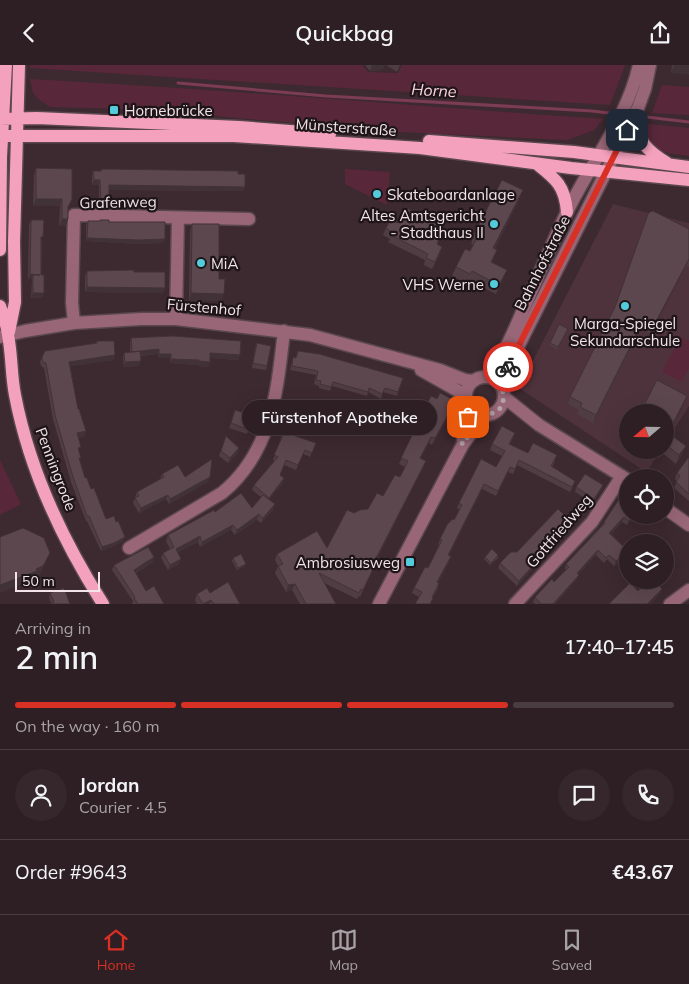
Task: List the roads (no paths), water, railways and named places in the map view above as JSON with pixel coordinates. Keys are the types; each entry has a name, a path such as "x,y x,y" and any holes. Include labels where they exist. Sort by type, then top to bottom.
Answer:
{"main road":[{"path":"0,250 1,119 6,65"},
{"name":"Penningrode","path":"4,336 15,302 14,242 19,65"},
{"path":"632,110 632,132 650,151 671,165"},
{"name":"Münsterstraße","path":"1,119 18,118 239,127 598,154 689,167"},
{"name":"Münsterstraße","path":"1,136 234,136 420,148 589,170 689,180"},
{"path":"534,163 556,179 565,196 567,212"},
{"name":"Penningrode","path":"0,306 15,395 26,440 53,510 84,572 103,604"}],"street":[{"path":"632,110 633,87 639,65"},
{"path":"632,110 646,89 650,65"},
{"name":"Bahnhofstraße","path":"486,377 498,360 514,330 567,212 589,170 614,127 632,110"},
{"name":"Bahnhofstraße","path":"380,604 462,444 491,413 501,407 508,367 614,157 632,132"},
{"name":"Grafenweg","path":"74,323 72,303 74,215 249,219"},
{"name":"Grafenweg","path":"176,319 178,218"},
{"name":"Fürstenhof","path":"4,336 74,323 176,319 310,335 472,381"},
{"path":"129,548 222,493 247,468 266,432 270,418 281,360 284,331"},
{"name":"Fürstenhof","path":"403,361 460,391 469,403"},
{"path":"472,381 478,378 491,378 539,425"},
{"name":"Bahnhofstraße","path":"462,444 469,403 469,385 472,381"},
{"path":"469,403 475,412 505,412 539,425 619,474"},
{"name":"Gottfriedweg","path":"516,604 592,523 619,486"},
{"path":"674,514 689,525"},
{"path":"670,604 689,589"}],"waterway":[{"name":"Horne","path":"178,83 326,96 617,114"},
{"name":"Horne","path":"638,116 689,122"}],"place":[{"name":"Hornebrücke","path":"114,110"},
{"name":"Skateboardanlage","path":"377,194"},
{"name":"Altes Amtsgericht - Stadthaus II","path":"494,224"},
{"name":"MiA","path":"201,263"},
{"name":"VHS Werne","path":"494,284"},
{"name":"Marga-Spiegel Sekundarschule","path":"625,306"},
{"name":"Fürstenhof Apotheke","path":"468,417"},
{"name":"Ambrosiusweg","path":"410,562"}]}
